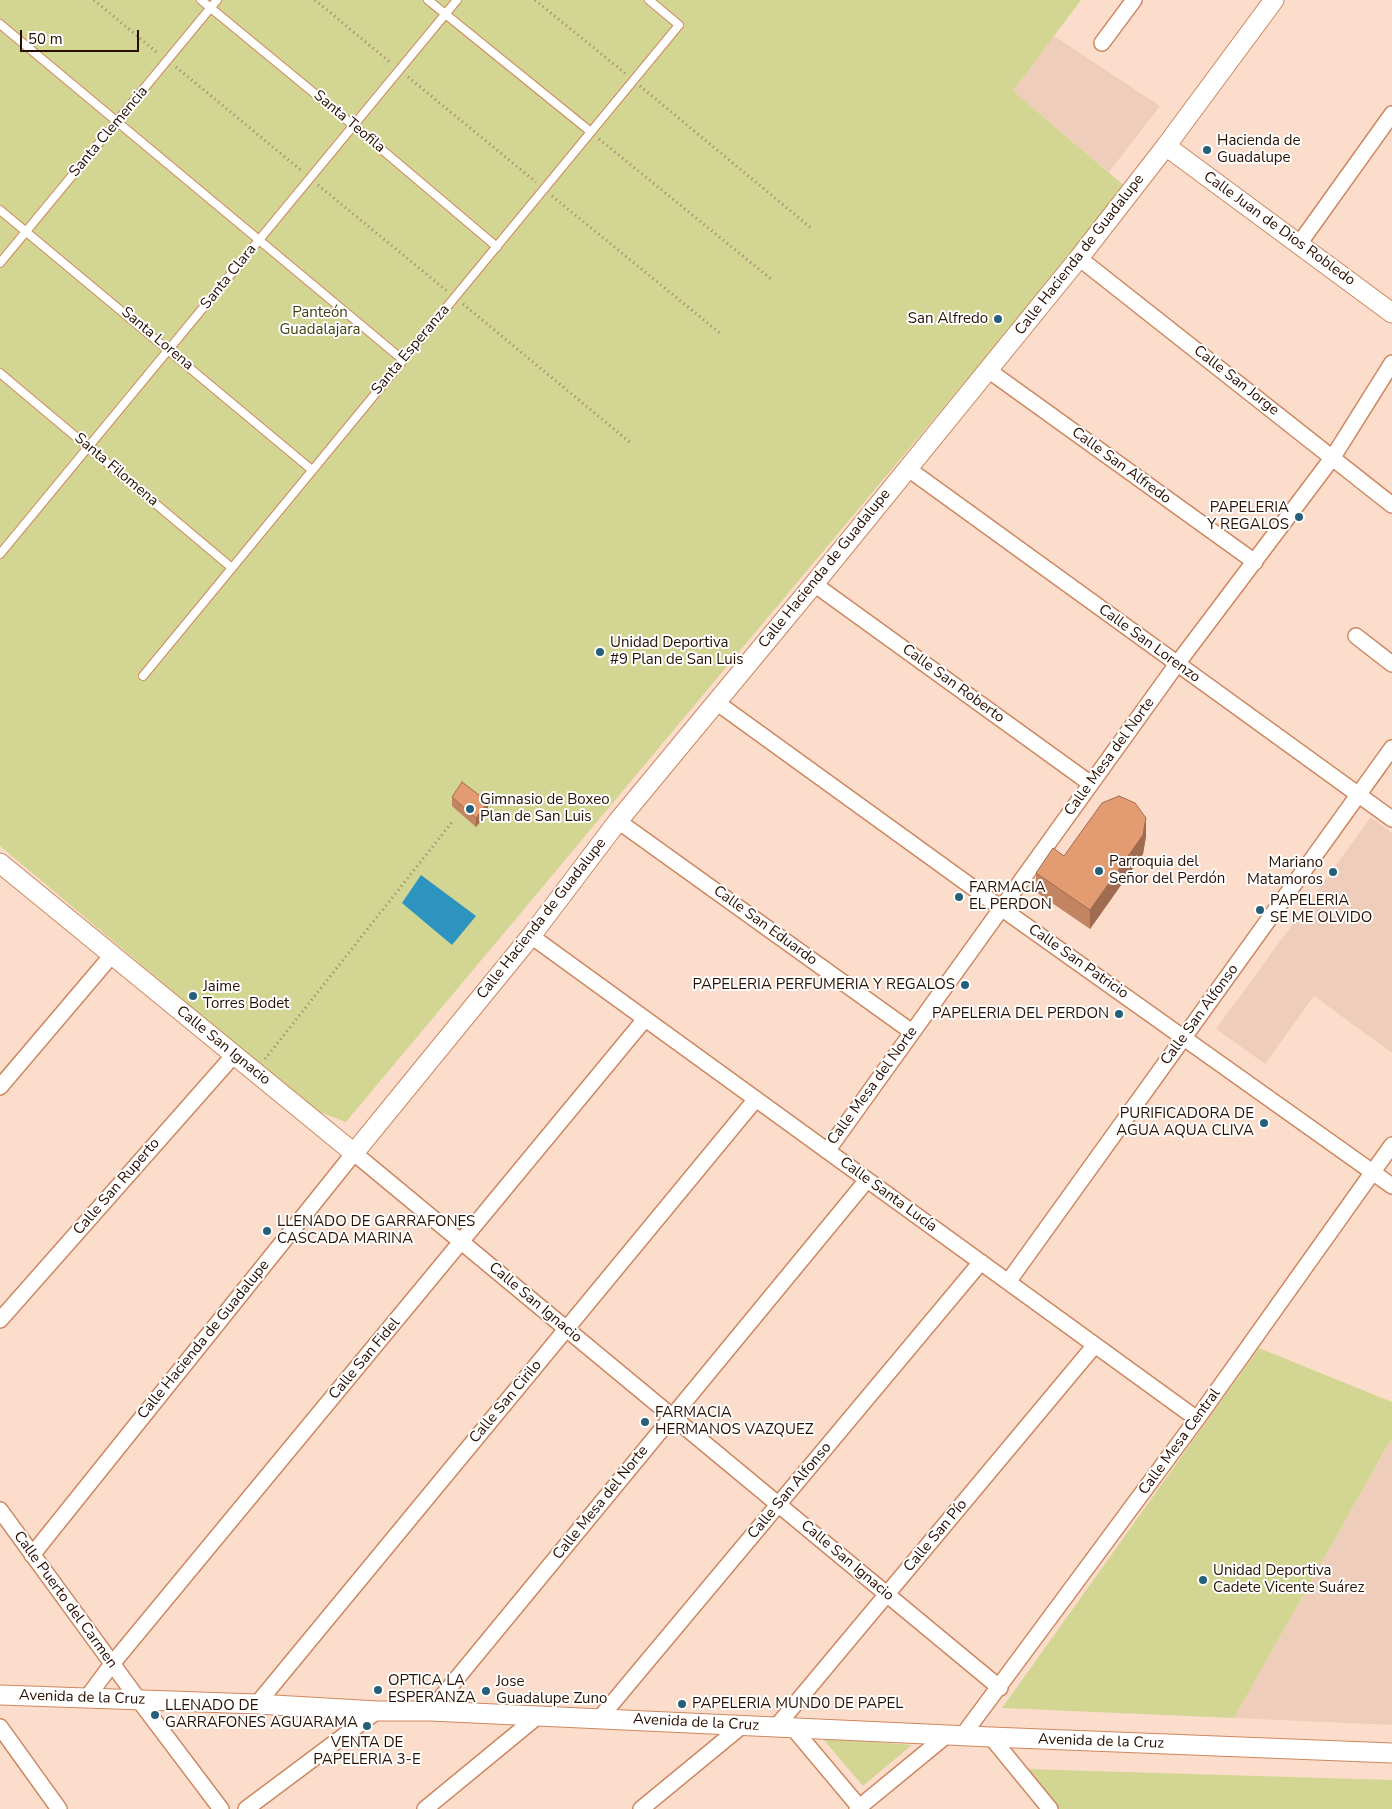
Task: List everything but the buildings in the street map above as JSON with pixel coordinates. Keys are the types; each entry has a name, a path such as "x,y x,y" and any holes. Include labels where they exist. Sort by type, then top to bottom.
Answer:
{"street":[{"path":"1102,44 1134,0"},
{"name":"Calle Hacienda de Guadalupe","path":"32,1555 354,1153 531,936 618,821 1079,258 1166,146 1274,0"},
{"path":"1299,244 1392,114"},
{"name":"Calle Juan de Dios Robledo","path":"1166,146 1392,313"},
{"name":"Calle San Jorge","path":"1079,258 1392,505"},
{"name":"Calle Mesa del Norte","path":"827,1151 1177,664 1333,457 1392,363"},
{"name":"Calle San Alfredo","path":"988,370 1255,562"},
{"name":"Calle San Lorenzo","path":"907,468 1392,820"},
{"name":"Calle San Roberto","path":"814,584 1091,784"},
{"path":"1356,636 1392,664"},
{"name":"Calle San Patricio","path":"716,702 1001,908 1392,1186"},
{"name":"Calle San Alfonso","path":"1008,1282 1392,748"},
{"name":"Calle San Eduardo","path":"618,821 912,1032"},
{"name":"Calle San Ignacio","path":"0,863 354,1153 1000,1688"},
{"name":"Calle Santa Lucía","path":"531,936 1197,1418"},
{"path":"0,1087 112,955"},
{"name":"Calle San Fidel","path":"86,1699 112,1664 645,1019"},
{"name":"Calle San Ruperto","path":"0,1320 234,1055"},
{"name":"Calle San Cirilo","path":"257,1704 756,1099"},
{"name":"Calle Mesa Central","path":"859,1808 955,1735 1000,1688 1197,1418 1392,1145"},
{"name":"Calle Mesa del Norte","path":"430,1710 867,1180"},
{"name":"Calle San Alfonso","path":"599,1718 981,1262"},
{"name":"Calle San Pío","path":"784,1727 887,1594 1095,1345"},
{"name":"Calle Puerto del Carmen","path":"0,1510 221,1809"},
{"name":"Avenida de la Cruz","path":"0,1695 257,1704 378,1711 430,1710 991,1737 1392,1753"},
{"path":"246,1809 378,1711"},
{"path":"425,1809 538,1716"},
{"path":"642,1809 744,1725"},
{"path":"0,1726 59,1809"},
{"path":"784,1727 859,1808"},
{"path":"991,1737 1050,1809"}],"lane":[{"name":"Santa Teofila","path":"201,0 354,126 496,247"},
{"name":"Santa Clemencia","path":"0,263 218,0"},
{"path":"428,0 591,132"},
{"name":"Santa Clara","path":"0,554 457,0"},
{"name":"Santa Esperanza","path":"143,676 680,25 650,0"},
{"path":"0,24 403,360"},
{"name":"Santa Lorena","path":"0,210 312,470"},
{"name":"Santa Filomena","path":"0,372 232,568"}],"path":[{"path":"94,0 632,444"},
{"path":"315,0 721,334"},
{"path":"535,0 811,228"},
{"path":"591,132 771,279"},
{"path":"273,1048 452,822"}],"shaded area":[{"path":"1054,36 1160,106 1109,172 1013,91"},
{"path":"1371,817 1392,833 1392,1053 1314,996 1265,1064 1216,1029"},
{"path":"1392,1438 1392,1725 1234,1718 1385,1451"}],"green space":[{"name":"Panteón Guadalajara","path":"0,0 1081,0 1013,91 1127,188 346,1122 314,1110 0,846"},
{"name":"Unidad Deportiva Cadete Vicente Suárez","path":"1259,1348 1392,1402 1392,1438 1234,1718 1002,1708"},
{"path":"822,1738 912,1745 863,1786"},
{"path":"1026,1769 1392,1780 1392,1809 1059,1809"}],"water":[{"path":"421,875 476,916 452,945 402,903"}],"place":[{"name":"Hacienda de Guadalupe","path":"1207,150"},
{"name":"San Alfredo","path":"998,319"},
{"name":"PAPELERIA Y REGALOS","path":"1299,517"},
{"name":"Unidad Deportiva #9 Plan de San Luis","path":"600,652"},
{"name":"Gimnasio de Boxeo Plan de San Luis","path":"470,809"},
{"name":"Parroquia del Señor del Perdón","path":"1099,871"},
{"name":"Mariano Matamoros","path":"1333,872"},
{"name":"FARMACIA EL PERDON","path":"959,897"},
{"name":"PAPELERIA SE ME OLVIDO","path":"1260,910"},
{"name":"PAPELERIA PERFUMERIA Y REGALOS","path":"965,985"},
{"name":"Jaime Torres Bodet","path":"193,996"},
{"name":"PAPELERIA DEL PERDON","path":"1119,1014"},
{"name":"PURIFICADORA DE AGUA AQUA CLIVA","path":"1264,1123"},
{"name":"LLENADO DE GARRAFONES CASCADA MARINA","path":"267,1231"},
{"name":"FARMACIA HERMANOS VAZQUEZ","path":"645,1422"},
{"name":"Unidad Deportiva Cadete Vicente Suárez","path":"1203,1580"},
{"name":"OPTICA LA ESPERANZA","path":"378,1690"},
{"name":"Jose Guadalupe Zuno","path":"486,1691"},
{"name":"PAPELERIA MUND0 DE PAPEL","path":"682,1704"},
{"name":"LLENADO DE GARRAFONES AGUARAMA","path":"155,1715"},
{"name":"VENTA DE PAPELERIA 3-E","path":"367,1726"}]}
